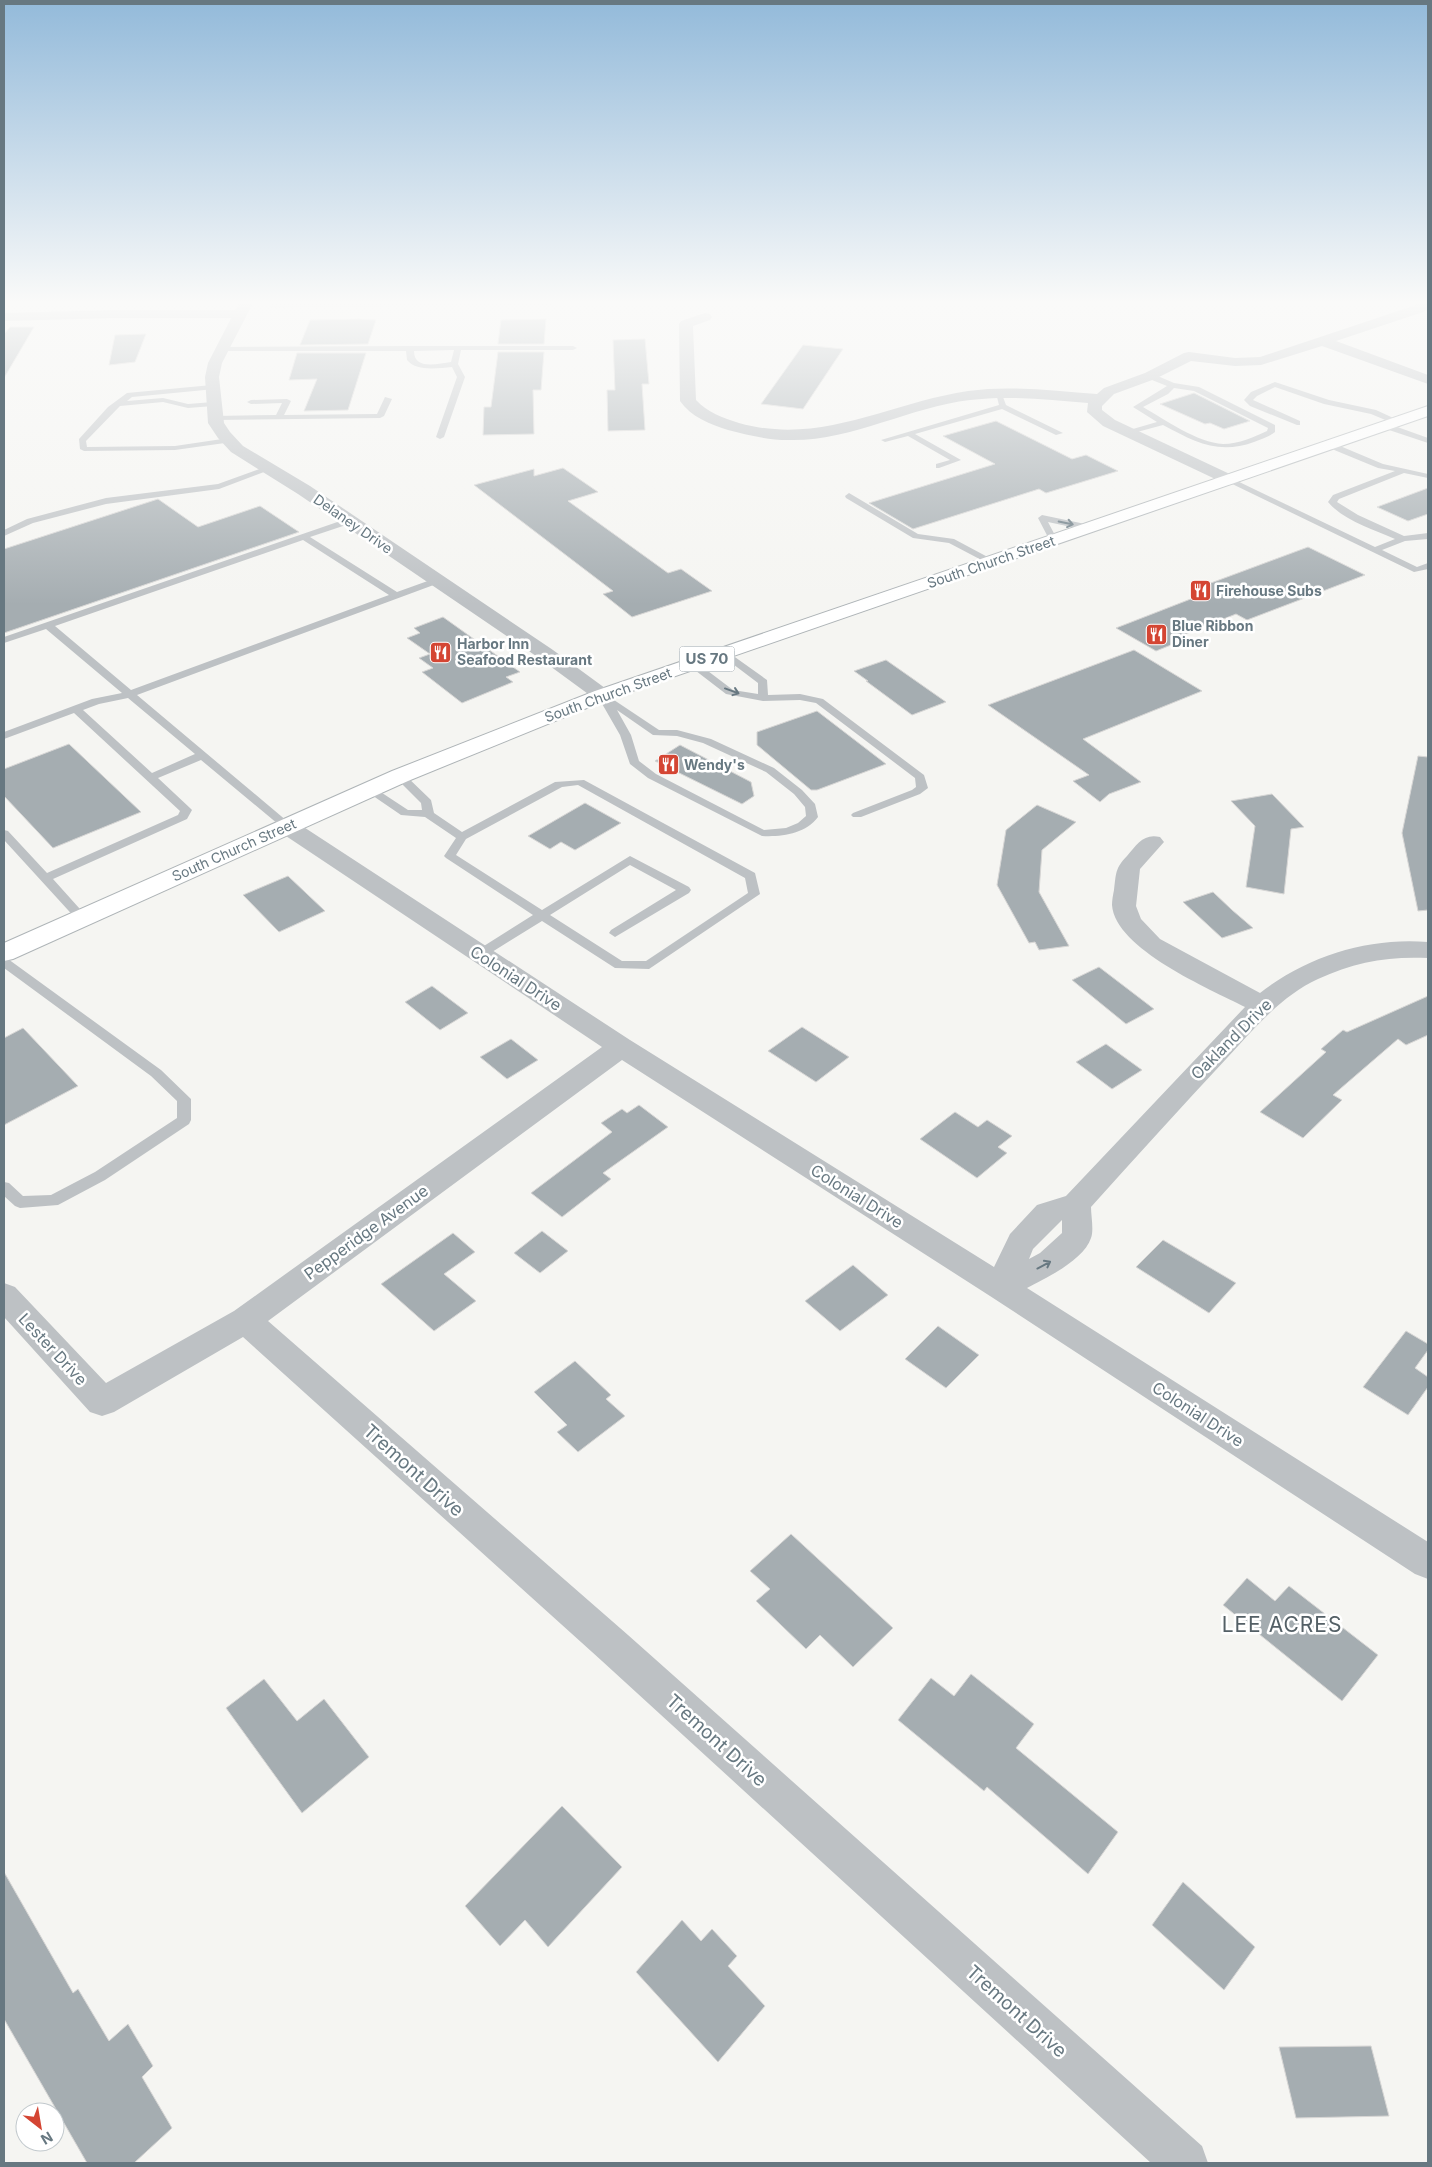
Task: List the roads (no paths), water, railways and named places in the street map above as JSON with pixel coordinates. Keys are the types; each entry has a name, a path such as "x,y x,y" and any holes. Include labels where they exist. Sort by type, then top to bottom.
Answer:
{"main road":[{"name":"South Church Street","path":"4,953 369,789 602,695 1428,411"}],"street":[{"name":"Delaney Drive","path":"213,402 216,423 237,450 349,521 546,654 602,695"},
{"path":"689,402 694,409 742,430 778,437 804,436 852,427 932,402"},
{"path":"1096,402 1094,405 1095,412 1109,423 1228,480"},
{"name":"Colonial Drive","path":"288,827 621,1047 1001,1287 1428,1562"},
{"path":"1152,842 1128,868 1124,906 1130,922 1151,945 1262,1005"},
{"name":"Oakland Drive","path":"1001,1287 1051,1262 1077,1237 1076,1204 1186,1084 1262,1005 1287,985 1308,973 1349,957 1404,948 1428,950"},
{"name":"Pepperidge Avenue","path":"102,1402 245,1320 621,1047"},
{"name":"Lester Drive","path":"4,1296 102,1402"},
{"name":"Tremont Drive","path":"245,1320 615,1648 1185,2163"}],"lane":[{"path":"119,402 82,440 84,449 175,448 229,440"},
{"path":"116,404 138,402"},
{"path":"176,402 214,411 279,417 380,416 386,402"},
{"path":"279,417 287,402"},
{"path":"440,437 452,402"},
{"path":"886,440 995,402"},
{"path":"1005,402 1058,433"},
{"path":"1145,402 1137,406 1164,422 1212,444 1221,446 1236,444 1271,432 1272,427 1221,402"},
{"path":"1251,402 1297,423"},
{"path":"1328,402 1373,412 1392,424 1428,441"},
{"path":"1129,433 1164,422"},
{"path":"908,433 957,460 939,466"},
{"path":"1330,445 1381,466 1428,476"},
{"path":"4,533 30,521 106,501 219,486 268,469"},
{"path":"1403,539 1348,514 1336,507 1332,502 1336,497 1406,470"},
{"path":"1228,480 1417,570 1428,566"},
{"path":"849,496 916,536 951,541 992,562"},
{"path":"1054,541 1042,518 1090,528"},
{"path":"4,640 349,521"},
{"path":"304,536 397,596"},
{"path":"1374,550 1403,539 1428,536"},
{"path":"4,736 96,701 130,694 436,581"},
{"path":"48,625 288,827"},
{"path":"725,653 763,682 764,698"},
{"path":"692,664 730,692 764,698 800,697 819,701 920,777 922,788 916,792 857,815"},
{"path":"602,695 657,733 677,733 707,741 770,770 798,792 811,806 812,817 805,825 794,829 778,834 762,833 652,776 634,762 632,746 602,695"},
{"path":"46,878 183,817 186,810 76,709"},
{"path":"150,778 203,755"},
{"path":"400,776 427,802 428,814"},
{"path":"580,782 751,876 754,894 648,965 620,965 450,856 462,837 560,784 580,782"},
{"path":"369,789 406,813 428,814 462,837"},
{"path":"4,833 82,918"},
{"path":"480,954 630,860 685,890 615,933"},
{"path":"4,962 156,1072 184,1099 184,1120 100,1176 52,1201 20,1202 4,1187"}],"place":[{"name":"Firehouse Subs","path":"1200,591"},
{"name":"Blue Ribbon Diner","path":"1156,634"},
{"name":"Harbor Inn Seafood Restaurant","path":"441,652"},
{"name":"Wendy's","path":"668,765"}],"district":[{"name":"LEE ACRES","path":"1282,1625"}]}
